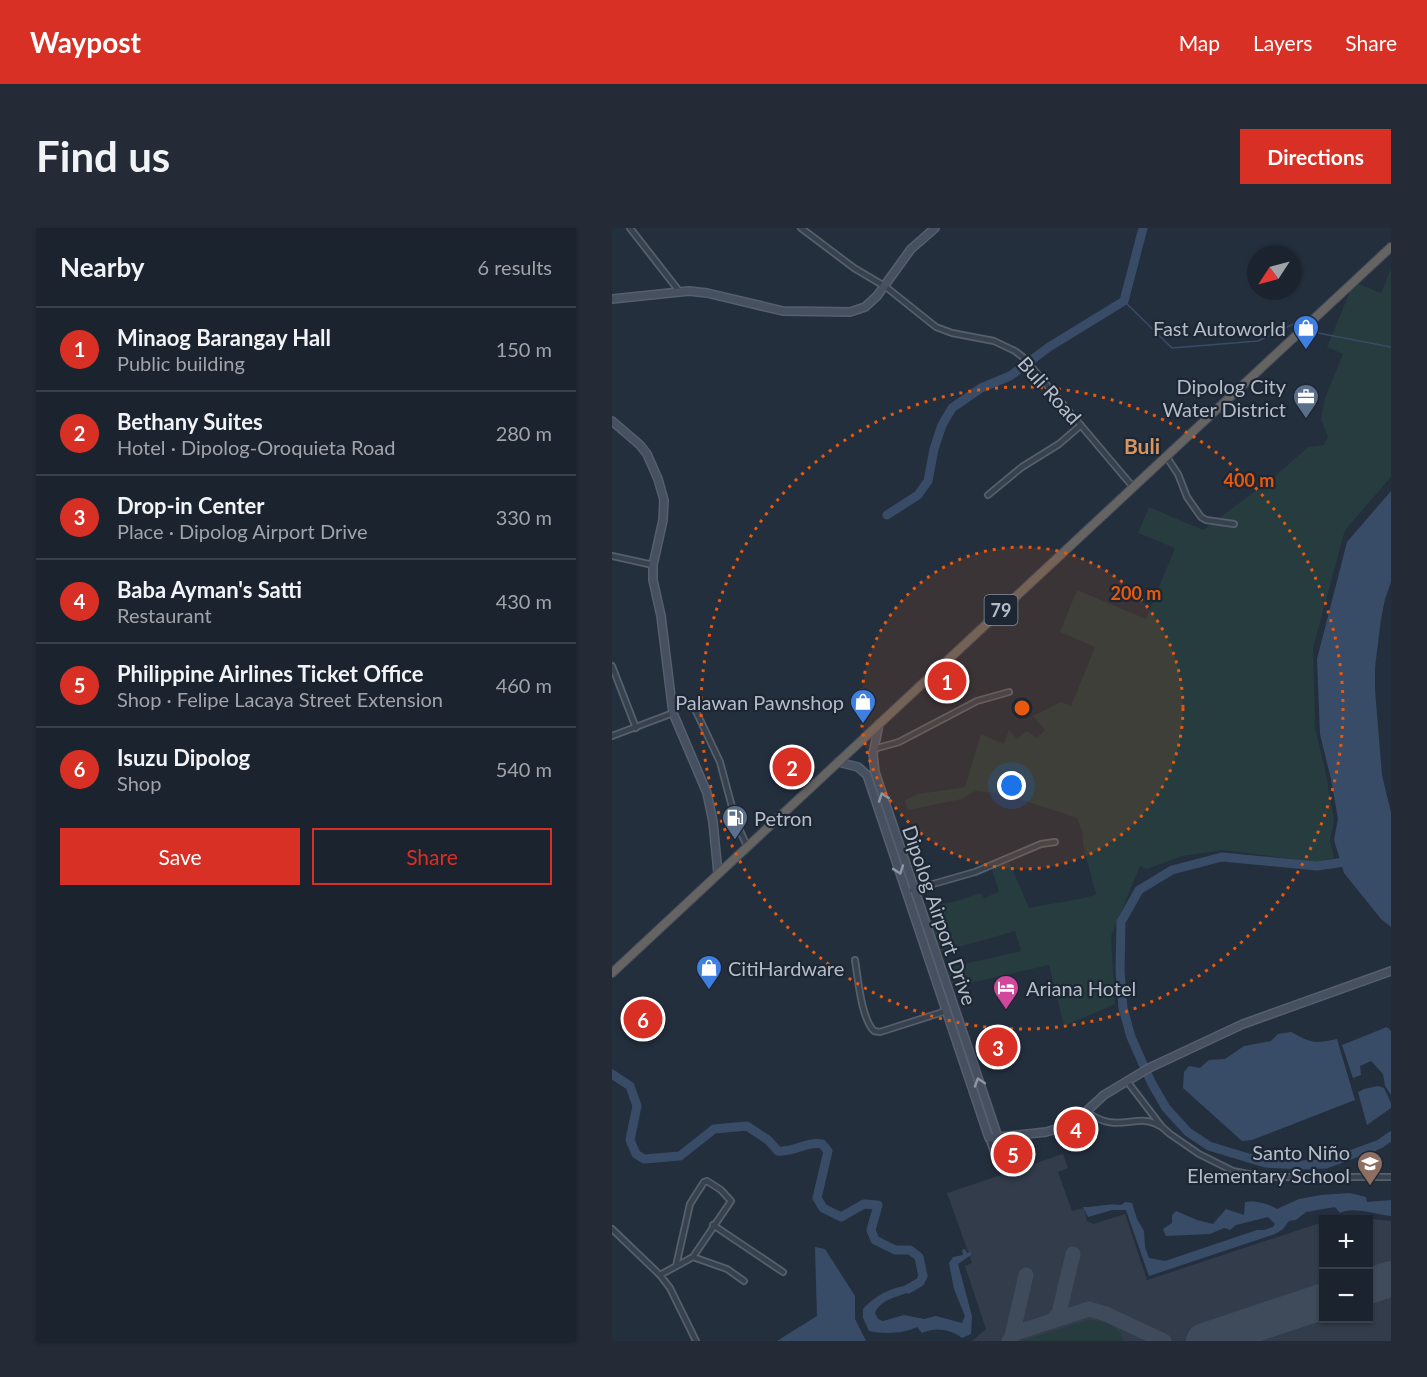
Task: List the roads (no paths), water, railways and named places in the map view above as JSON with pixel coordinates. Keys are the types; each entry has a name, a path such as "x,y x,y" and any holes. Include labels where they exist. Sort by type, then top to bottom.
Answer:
{"highway":[{"name":"79","path":"612,973 1391,247"}],"main road":[{"path":"612,299 679,291 707,293 783,310 850,312 865,307 886,287 911,249 935,228"},
{"path":"612,421 640,445 652,463 658,479 664,510 653,565 653,580 661,616 673,713 707,793 713,822 718,873"},
{"name":"Dipolog Airport Drive","path":"879,724 874,749 875,772 998,1137"},
{"path":"838,762 858,767 867,775 875,772"},
{"name":"Dipolog Airport Drive","path":"867,775 989,1138"},
{"path":"989,1138 1055,1130 1070,1124 1104,1095 1149,1068 1260,1017 1391,971"}],"street":[{"path":"630,228 679,291"},
{"name":"Buli Road","path":"801,228 854,268 886,287 936,327 952,333 994,341 1024,358 1133,487"},
{"path":"988,495 1022,467 1059,444 1081,425"},
{"path":"1166,456 1178,474 1187,497 1203,519 1234,524"},
{"path":"612,556 653,565"},
{"path":"612,666 636,728"},
{"path":"874,749 899,742 977,701 1009,692"},
{"path":"694,707 720,762 736,822 747,846"},
{"path":"612,736 673,713"},
{"path":"906,892 975,872 1034,847 1055,842"},
{"path":"855,960 868,1023 874,1031 880,1032 954,1009"},
{"path":"1130,1084 1162,1127"},
{"path":"1086,1111 1107,1123 1153,1121 1199,1154 1233,1171 1251,1176 1391,1177"},
{"path":"989,1138 998,1165 1004,1169 1006,1162 998,1137"},
{"path":"660,1275 693,1257 730,1199 721,1190 705,1181 690,1204 676,1266"},
{"path":"713,1225 783,1272"},
{"path":"612,1228 660,1275 670,1288 696,1341"},
{"path":"693,1257 727,1269 744,1281"}],"water":[{"path":"1391,491 1391,582 1381,619 1375,667 1375,690 1382,775 1391,813 1391,927 1381,919 1344,873 1334,840 1338,819 1320,734 1317,659 1347,542"},
{"path":"1387,1027 1391,1031 1391,1095 1385,1086 1383,1074 1371,1061 1360,1066 1361,1075 1353,1078 1342,1045"},
{"path":"1291,1032 1313,1042 1337,1039 1355,1100 1252,1140 1242,1141 1183,1088 1184,1072 1189,1066 1200,1068 1209,1060 1225,1059 1244,1046 1271,1041 1278,1034"},
{"path":"1378,1086 1384,1088 1391,1108 1367,1125 1358,1092"},
{"path":"1391,1131 1391,1140 1378,1150 1363,1154 1359,1150 1370,1144 1376,1144"},
{"path":"1350,1193 1366,1197 1367,1202 1391,1200 1391,1216 1352,1210 1340,1213 1335,1207 1306,1212 1296,1220 1289,1221 1275,1234 1149,1276 1126,1210 1112,1210 1088,1217 1083,1207 1132,1203 1144,1231 1145,1247 1149,1258 1165,1261 1257,1230 1273,1227 1275,1224 1268,1217 1236,1225 1230,1230 1224,1228 1210,1234 1166,1236 1163,1229 1172,1223 1172,1215 1176,1211 1213,1224 1226,1209 1244,1215 1245,1202 1261,1203 1277,1209 1299,1199"},
{"path":"815,1247 825,1249 855,1296 855,1319 866,1341 777,1341 817,1316"},
{"path":"965,1249 967,1253 971,1252 971,1255 958,1264 972,1316 971,1334 962,1338 943,1330 922,1333 917,1327 893,1333 869,1331 863,1318 863,1309 886,1292 917,1280 917,1288 888,1300 878,1307 875,1313 878,1319 883,1321 904,1315 924,1319 936,1316 962,1323 965,1316 954,1289 949,1263 953,1257 963,1255 962,1250"}],"waterway":[{"path":"887,515 918,495 928,481 934,449 942,425 952,408 981,388 1010,376 1049,347 1124,301 1143,228"},
{"path":"1124,301 1172,348 1258,341 1300,321"},
{"path":"1313,332 1391,347"},
{"path":"1351,861 1317,866 1222,857 1172,870 1139,890 1121,922 1120,971 1123,1008 1131,1037 1151,1082 1166,1108 1188,1132 1209,1146 1265,1163 1326,1164 1380,1144 1391,1136"},
{"path":"612,1074 630,1086 637,1106 630,1140 636,1154 644,1159 680,1156 714,1129 747,1126 768,1140 778,1151 822,1144 828,1151 817,1198 823,1208 841,1217 864,1204 878,1205 871,1230 875,1240 895,1250 910,1250 919,1257 923,1276 920,1282 908,1289"}],"place":[{"name":"Fast Autoworld","path":"1306,351"},
{"name":"Dipolog City Water District","path":"1306,420"},
{"name":"Minaog Barangay Hall","path":"947,681"},
{"name":"Palawan Pawnshop","path":"863,725"},
{"name":"Bethany Suites","path":"792,767"},
{"name":"Petron","path":"735,841"},
{"name":"CitiHardware","path":"709,991"},
{"name":"Ariana Hotel","path":"1006,1011"},
{"name":"Isuzu Dipolog","path":"643,1019"},
{"name":"Drop-in Center","path":"998,1047"},
{"name":"Baba Ayman's Satti","path":"1076,1129"},
{"name":"Philippine Airlines Ticket Office","path":"1013,1154"},
{"name":"Santo Niño Elementary School","path":"1370,1187"}],"district":[{"name":"Buli","path":"1142,445"}]}
